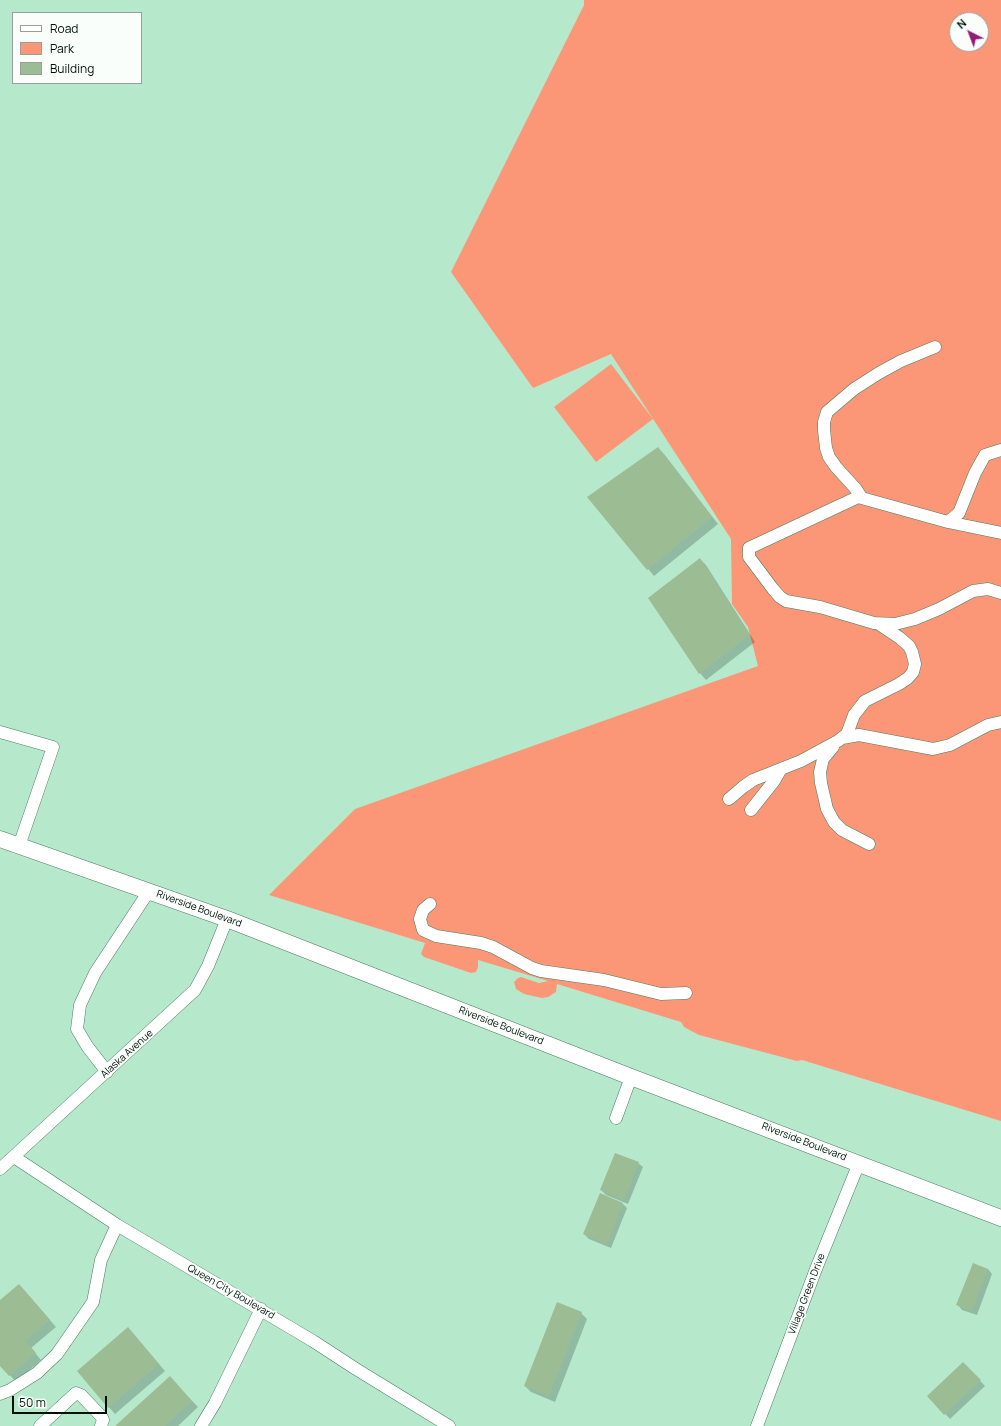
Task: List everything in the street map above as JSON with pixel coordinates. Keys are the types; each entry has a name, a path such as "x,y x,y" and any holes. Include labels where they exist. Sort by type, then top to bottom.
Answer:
{"main road":[{"name":"Riverside Boulevard","path":"0,839 227,919 631,1077 1001,1218"}],"street":[{"path":"861,498 856,489 829,457 826,448 824,430 824,422 827,412 850,393 879,373 901,361 935,347"},
{"path":"948,522 959,513 975,473 985,455 1000,448"},
{"path":"1001,533 948,522 858,497 749,548 749,557 773,589 786,601 820,607 879,624 895,624 915,619 939,609 973,591 988,589 1001,593"},
{"path":"869,844 842,830 834,822 827,809 820,772 823,759 846,734 854,715 865,701 899,684 908,678 913,672 915,658 909,646 879,624"},
{"path":"729,799 743,786 753,780 801,761 840,739 859,735 933,750 950,745 988,726 1001,722"},
{"path":"0,732 53,747 19,846"},
{"path":"751,810 774,781 781,768"},
{"path":"107,1072 87,1046 77,1029 80,1004 95,973 149,891"},
{"path":"430,904 423,910 420,919 423,930 436,936 481,943 541,971 604,980 661,994 686,993"},
{"name":"Alaska Avenue","path":"0,1169 195,990 208,966 227,919"},
{"path":"616,1118 631,1077"},
{"name":"Queen City Boulevard","path":"14,1157 117,1225 261,1309 449,1426"},
{"name":"Village Green Drive","path":"757,1426 816,1269 859,1163"},
{"path":"0,1394 10,1390 37,1373 57,1354 93,1302 100,1260 117,1225"},
{"path":"201,1426 215,1403 261,1309"},
{"path":"40,1426 76,1394 81,1395 101,1416 103,1420 101,1426"}],"green space":[{"path":"584,0 1001,0 1001,1121 802,1060 797,1061 699,1035 684,1027 681,1022 557,984 556,992 548,997 542,998 524,994 516,989 514,982 518,978 521,977 539,983 548,981 478,960 476,972 471,973 424,957 421,954 425,943 269,895 355,809 758,666 748,627 732,604 731,539 611,354 533,388 451,272 584,5"},
{"path":"611,364 653,419 596,462 554,407"}],"building":[{"path":"658,447 712,517 647,570 587,497"},
{"path":"700,558 750,635 699,674 648,598"},
{"path":"615,1153 639,1162 624,1200 600,1190"},
{"path":"600,1193 623,1203 607,1244 583,1234"},
{"path":"973,1263 988,1269 972,1311 956,1305"},
{"path":"19,1284 50,1320 26,1341 36,1353 9,1376 0,1366 0,1300"},
{"path":"557,1302 582,1312 549,1396 524,1386"},
{"path":"128,1327 159,1364 108,1408 77,1371"},
{"path":"963,1362 981,1380 944,1415 927,1396"},
{"path":"170,1376 192,1401 165,1426 115,1426"}]}
